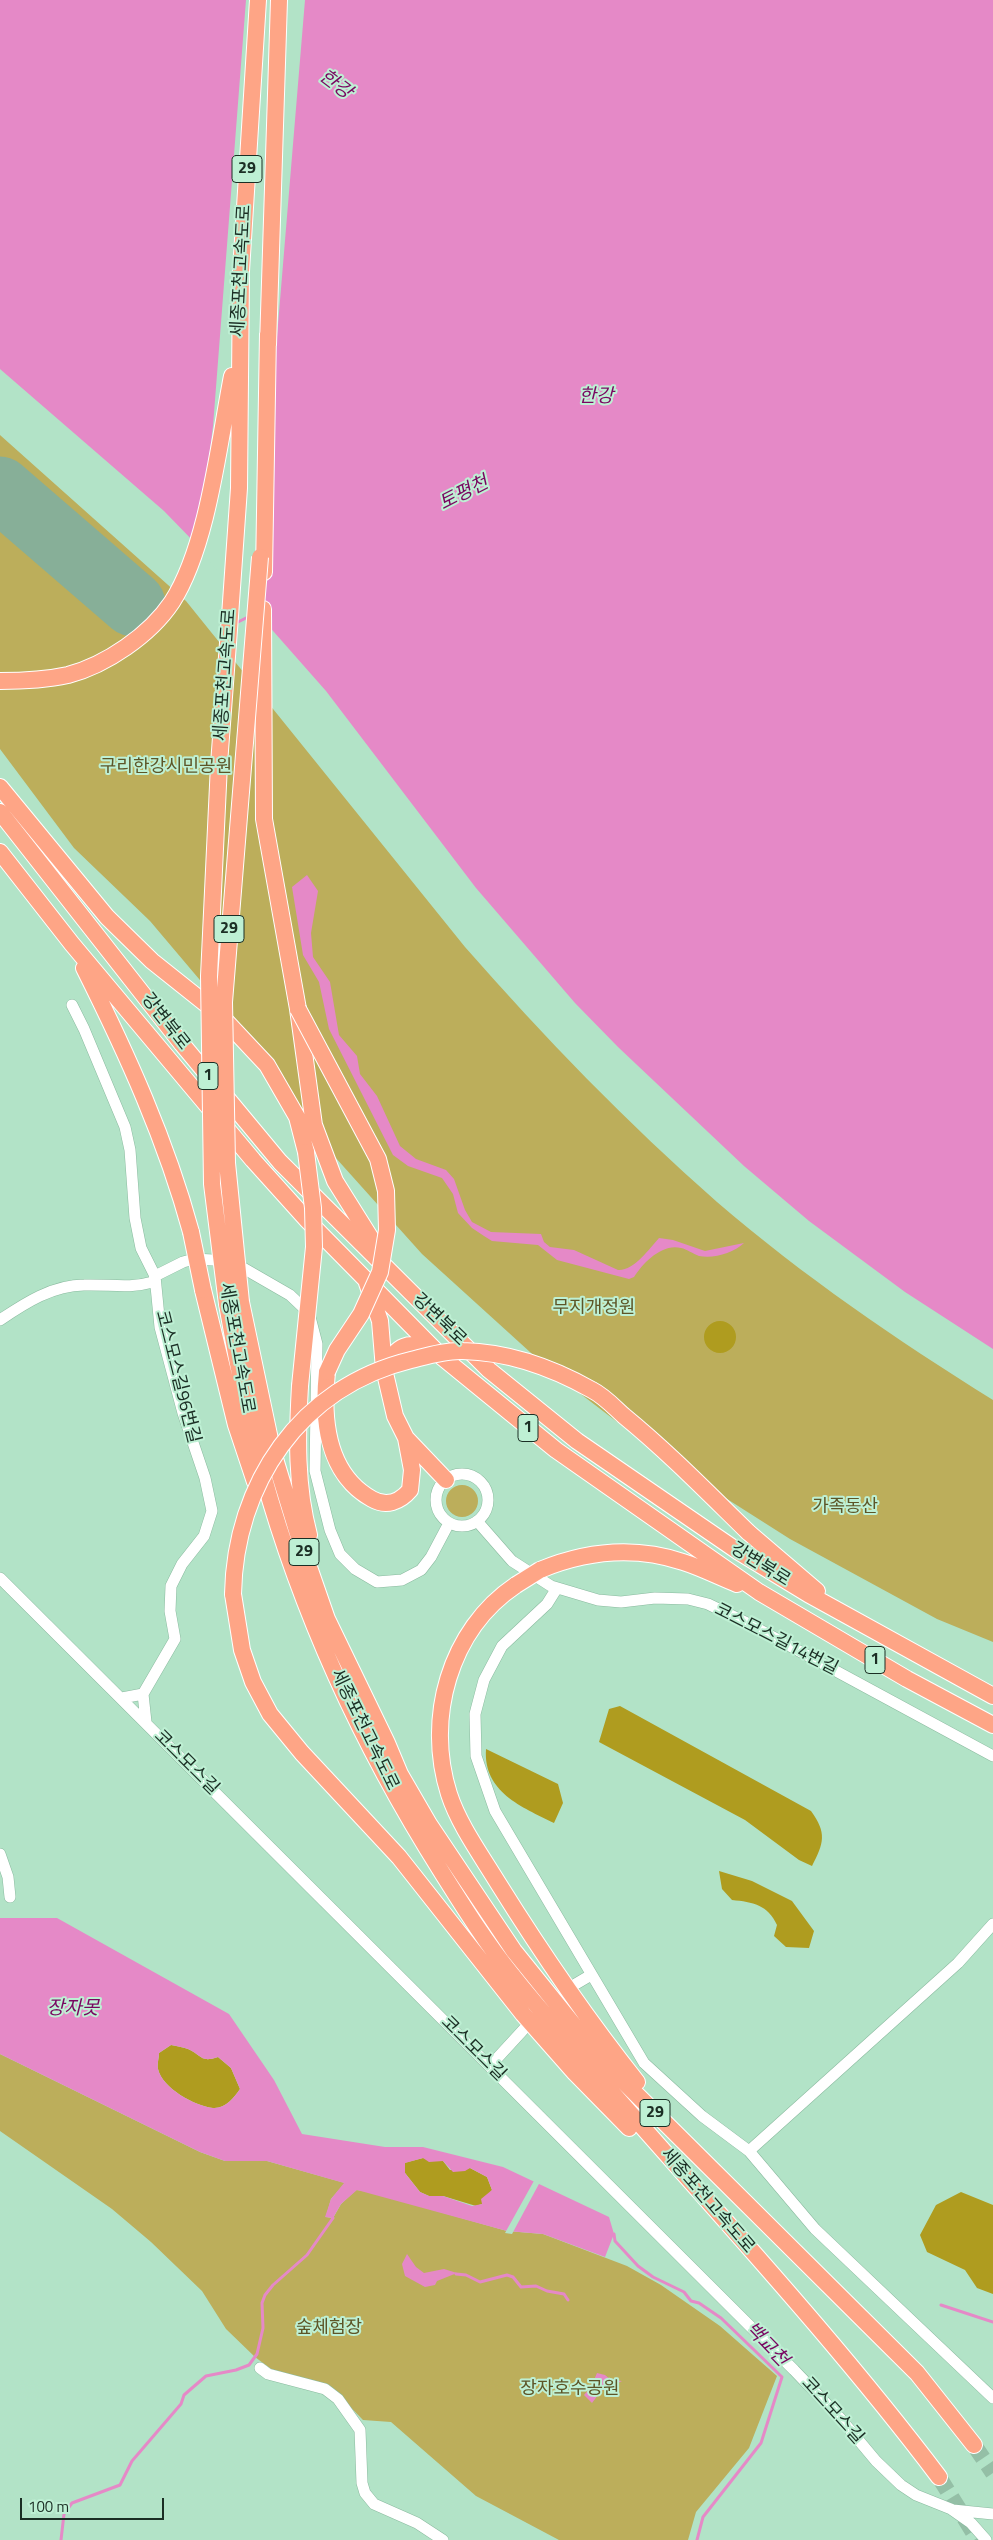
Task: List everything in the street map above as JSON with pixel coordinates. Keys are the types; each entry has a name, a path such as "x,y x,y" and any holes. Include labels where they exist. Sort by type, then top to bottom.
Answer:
{"highway":[{"name":"세종포천고속도로","path":"258,0 239,338 239,488 219,764 209,976 212,1184 234,1303 250,1422 264,1478 306,1602 329,1660 364,1736 410,1822 461,1902 510,1974 876,2394 939,2477"},
{"name":"세종포천고속도로","path":"279,0 260,557 235,846 224,1002 227,1163 234,1303 272,1449 327,1619 387,1742 400,1774 429,1824 514,1951 589,2044 709,2167 917,2373 974,2445"},
{"path":"268,334 262,650 264,819 298,1009 314,1125 335,1181 397,1279"},
{"path":"0,682 36,681 61,676 100,662 127,646 150,627 172,603 185,577 205,513 239,338"},
{"path":"0,787 107,918 152,961 221,1016 245,1039 267,1065 297,1117 306,1152 313,1208 314,1247 300,1386 297,1465 304,1514 317,1564 387,1742"},
{"name":"강변북로","path":"0,812 246,1123 301,1185 489,1370 577,1441 774,1575 993,1696"},
{"name":"강변북로","path":"0,852 72,944 253,1160 367,1281 442,1357 556,1450 759,1592 907,1679 993,1725"},
{"path":"72,944 145,1095 164,1145 191,1232 236,1425 314,1645 364,1736"},
{"path":"298,1009 378,1159 386,1191 387,1230 380,1272 361,1314 337,1350 327,1372 324,1403 332,1448 339,1467 348,1481 362,1494 375,1501 387,1504 396,1502 410,1490 412,1470 406,1438 395,1416 384,1369 380,1321 367,1281"},
{"path":"384,1369 392,1354 400,1348 414,1344 442,1357"},
{"path":"690,2182 632,2130 575,2072 523,2014 374,1828 280,1727 263,1702 248,1668 238,1634 233,1594 237,1544 248,1506 265,1468 295,1429 334,1393 366,1376 396,1364 462,1351 499,1355 537,1364 594,1390 645,1432 748,1532 841,1612"},
{"path":"406,1438 446,1480"},
{"path":"709,2167 691,2142 638,2083 570,1995 479,1851 449,1795 439,1742 441,1705 447,1680 470,1630 496,1600 516,1585 540,1570 566,1560 595,1554 620,1552 646,1554 686,1562 759,1592"}],"street":[{"path":"72,1005 125,1126 130,1150 135,1218 141,1248 155,1276"},
{"path":"0,1320 31,1299 58,1290 83,1284 133,1288 153,1282 155,1276 183,1262 194,1259 231,1261 290,1296 309,1313 317,1344 315,1471 330,1530 340,1554 355,1569 377,1582 402,1580 421,1570 431,1557 449,1523"},
{"name":"코스모스길96번길","path":"143,1694 175,1639 170,1610 171,1586 182,1564 204,1536 212,1511 205,1478 183,1413 160,1327 155,1276"},
{"path":"460,1474 467,1475 480,1482 487,1495 486,1510 477,1522 463,1526 449,1523 440,1514 436,1502 438,1490 446,1480 460,1474"},
{"name":"코스모스길14번길","path":"477,1522 512,1561 557,1588 598,1600 621,1602 655,1598 688,1599 708,1604 752,1625 993,1756"},
{"name":"코스모스길","path":"0,1578 794,2370 890,2475 916,2495 951,2509"},
{"path":"557,1588 548,1604 502,1646 484,1680 475,1714 476,1756 495,1811 644,2063 702,2116 749,2152 815,2229 993,2398"},
{"path":"122,1698 143,1694 146,1722"},
{"path":"0,1854 8,1877 10,1897"},
{"path":"749,2152 952,1969 972,1950 993,1924"},
{"path":"574,1985 591,1975"},
{"path":"490,2066 524,2029"},
{"path":"260,2368 268,2374 325,2390 338,2400 360,2430 362,2483 365,2493 374,2504 417,2523 443,2540"},
{"path":"951,2509 993,2514"},
{"path":"951,2509 971,2523 986,2540"},
{"path":"991,2540 993,2530"}],"green space":[{"name":"구리한강시민공원","path":"0,435 186,601 465,947 525,1014 619,1110 717,1202 783,1256 921,1354 993,1400 993,1642 937,1619 790,1539 672,1464 552,1372 422,1254 300,1118 265,1057 150,921 74,848 0,749"},
{"path":"462,1485 474,1489 478,1501 474,1513 462,1517 450,1513 446,1501 450,1489"},
{"name":"장자호수공원","path":"0,2054 200,2152 225,2161 267,2161 345,2183 331,2199 326,2217 333,2218 341,2204 356,2190 366,2191 507,2231 543,2234 627,2266 661,2285 720,2326 777,2376 749,2448 696,2512 688,2540 559,2540 476,2496 391,2422 363,2420 331,2387 271,2369 255,2357 226,2329 202,2291 151,2242 112,2209 0,2131"}],"shaded area":[{"path":"720,1321 732,1325 736,1337 732,1349 720,1353 708,1349 704,1337 708,1325"},
{"path":"620,1706 811,1811 822,1832 819,1851 812,1866 799,1860 745,1820 599,1742 609,1709"},
{"path":"486,1749 558,1784 563,1803 554,1823 518,1804 498,1787 491,1776 487,1764"},
{"path":"719,1871 752,1881 792,1901 814,1931 809,1948 786,1947 774,1936 777,1925 769,1913 759,1906 732,1900 722,1889"},
{"path":"171,2045 193,2051 204,2059 218,2057 231,2068 240,2089 235,2096 221,2107 213,2108 197,2104 172,2089 161,2076 158,2069 159,2053"},
{"path":"423,2158 443,2161 450,2170 470,2168 487,2177 492,2190 482,2204 476,2206 443,2196 429,2196 420,2192 405,2173 404,2163"},
{"path":"961,2192 993,2205 993,2294 977,2288 965,2270 927,2252 920,2235 936,2205"}],"water":[{"name":"한강","path":"0,0 993,0 993,1349 905,1292 809,1221 744,1166 618,1047 575,1003 476,888 326,691 199,547 164,511 0,369"},
{"path":"307,875 318,891 311,933 313,957 330,982 339,1035 357,1056 360,1074 377,1096 400,1146 416,1159 446,1170 454,1179 465,1210 472,1222 491,1232 541,1234 544,1242 550,1247 574,1250 618,1270 630,1267 659,1238 673,1240 705,1251 744,1243 729,1252 711,1257 699,1256 686,1249 667,1248 654,1255 634,1277 629,1279 557,1260 538,1245 492,1241 472,1228 458,1213 453,1194 442,1178 408,1166 393,1155 329,1029 319,982 303,955 292,887"},
{"name":"장자못","path":"0,1918 57,1918 229,2014 274,2080 302,2134 385,2147 423,2147 503,2167 609,2217 614,2234 605,2257 543,2234 507,2231 357,2190 341,2204 333,2218 325,2217 331,2199 344,2183 267,2161 225,2161 200,2152 0,2054","holes":["171,2045 193,2051 204,2059 218,2057 231,2068 240,2089 229,2102 217,2108 197,2104 180,2095 166,2083 158,2069 159,2053","423,2158 429,2162 443,2161 453,2172 465,2171 470,2168 487,2177 492,2190 481,2199 482,2204 472,2206 443,2196 429,2196 420,2192 405,2173 405,2163"]},
{"path":"407,2254 416,2267 424,2273 444,2269 457,2273 437,2281 435,2285 425,2287 405,2276 402,2264"},
{"path":"597,2373 605,2375 611,2380 622,2381 601,2391 592,2403 584,2395 591,2387"}],"pier":[{"path":"246,0 305,0 258,565 258,618 198,548 213,426"},
{"path":"535,2179 540,2182 512,2234 505,2233"}],"waterway":[{"name":"토평천","path":"238,622 250,616"},
{"path":"61,2540 64,2514 72,2503 120,2485 132,2461 181,2404 184,2395 206,2376 236,2370 249,2365 257,2354 263,2328 262,2303 265,2295 273,2285 307,2255 333,2218"},
{"name":"백교천","path":"614,2234 615,2241 638,2266 653,2277 684,2292 691,2301 699,2303 721,2318 782,2377 761,2443 703,2517 697,2540"},
{"path":"456,2274 466,2275 480,2282 507,2275 513,2277 521,2287 536,2286 547,2291 564,2294 568,2300"},
{"path":"941,2305 993,2322"}],"runway":[{"path":"0,489 133,604"}],"tunnel":[{"path":"974,2445 993,2473"},
{"path":"939,2477 978,2540"}],"park label":[{"name":"무지개정원","path":"594,1309"},
{"name":"가족동산","path":"845,1508"},
{"name":"숲체험장","path":"329,2329"}]}
